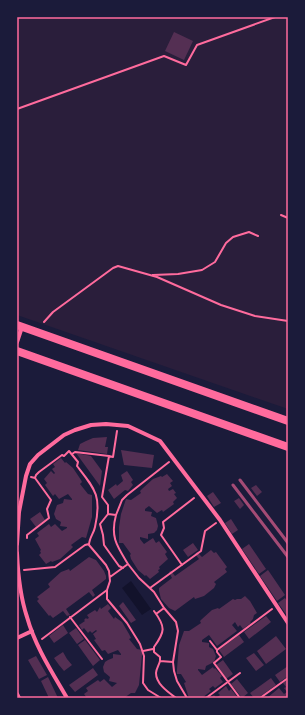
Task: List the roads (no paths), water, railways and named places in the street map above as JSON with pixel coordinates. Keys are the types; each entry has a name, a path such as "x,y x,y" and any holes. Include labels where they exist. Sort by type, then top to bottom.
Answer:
{"main road":[{"path":"20,326 288,421"},
{"path":"17,351 288,447"}],"street":[{"path":"17,342 20,326"},
{"path":"17,544 19,512 26,476 30,464 38,455 64,435 74,430 91,425 118,424 128,426 160,441 220,520 288,623"},
{"path":"17,553 24,608 37,643 67,698"},
{"path":"17,638 32,631"},
{"path":"17,694 19,698"}],"railway":[{"path":"240,480 288,543"},
{"path":"233,485 288,557"}]}
